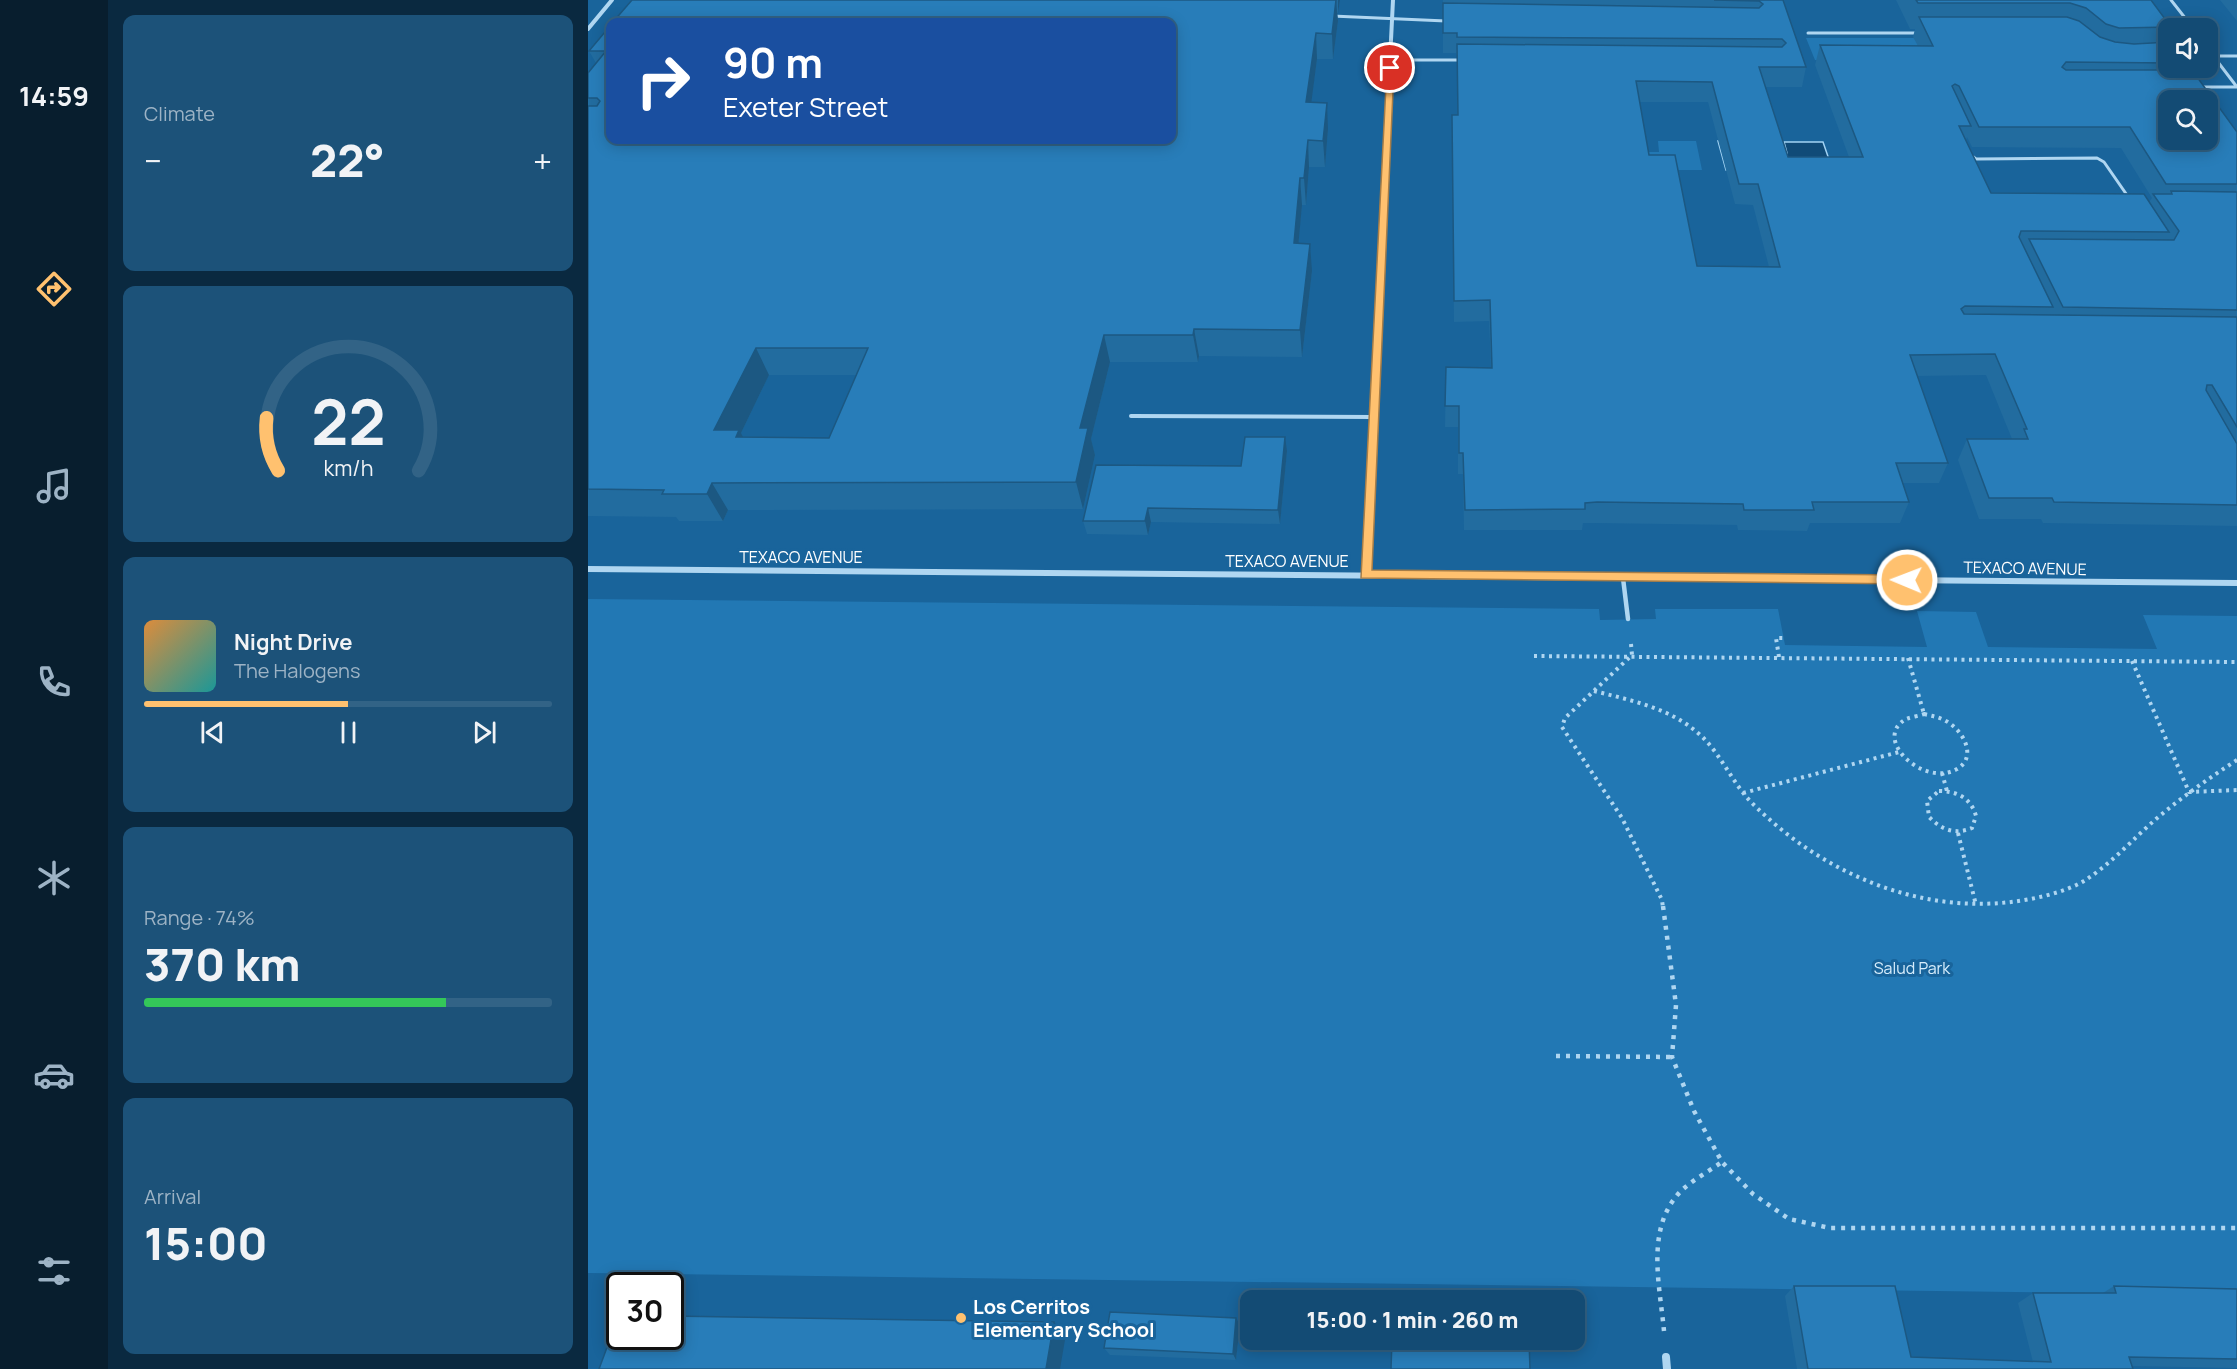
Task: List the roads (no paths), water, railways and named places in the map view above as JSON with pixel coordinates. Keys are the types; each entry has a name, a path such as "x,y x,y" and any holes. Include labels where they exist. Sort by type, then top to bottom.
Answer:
{"street":[{"path":"588,28 612,0"},
{"path":"1365,575 1393,0"},
{"name":"TEXACO AVENUE","path":"588,569 2237,583"},
{"path":"1666,1357 1667,1369"}],"lane":[{"path":"2171,0 2185,18"},
{"path":"1323,16 1451,21"},
{"path":"1808,33 1923,33"},
{"path":"2218,56 2237,56"},
{"path":"1390,60 1473,61"},
{"path":"2218,62 2237,87"},
{"path":"2189,87 2237,87"},
{"path":"1968,148 1976,159 2097,158 2104,162 2130,198"},
{"path":"1131,416 1373,417"},
{"path":"1623,578 1628,620"}],"place":[{"name":"Los Cerritos Elementary School","path":"961,1318"}],"park label":[{"name":"Salud Park","path":"1912,968"}]}
